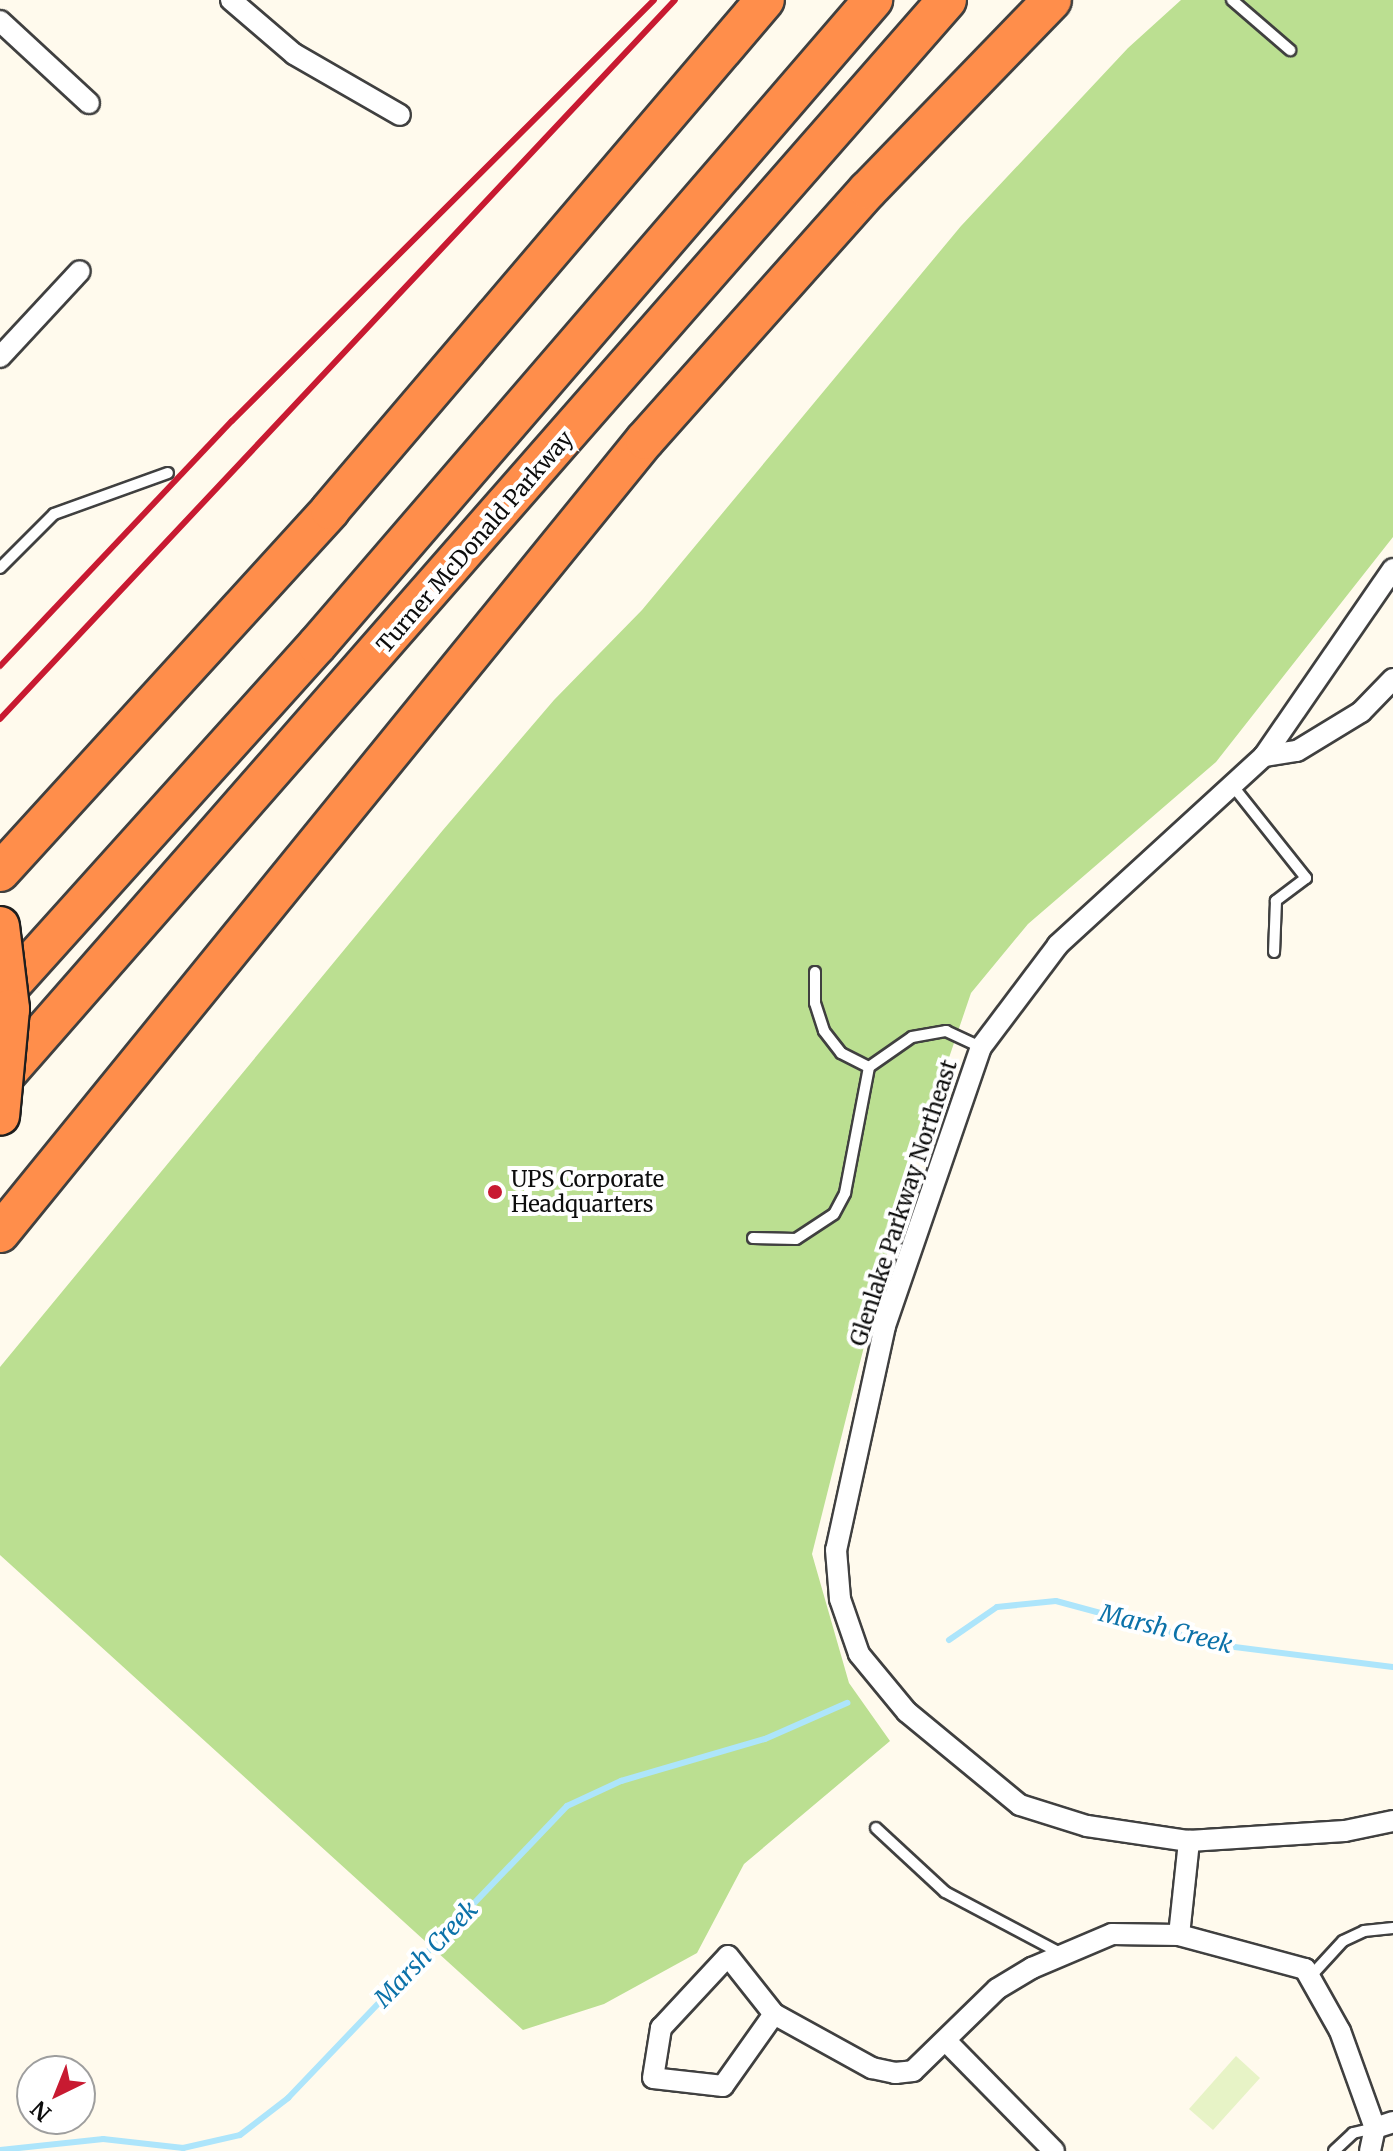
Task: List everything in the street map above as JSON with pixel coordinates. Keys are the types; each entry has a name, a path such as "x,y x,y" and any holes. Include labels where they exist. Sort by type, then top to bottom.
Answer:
{"highway":[{"path":"0,872 330,510 765,0"},
{"path":"0,997 317,645 873,0"},
{"name":"Turner McDonald Parkway","path":"0,1081 947,0"},
{"path":"0,1233 645,440 868,190 1044,5"},
{"path":"0,926 10,1021 0,1116"}],"street":[{"path":"231,0 294,54 400,115"},
{"path":"0,21 89,103"},
{"path":"0,357 80,271"},
{"name":"Glenlake Parkway Northeast","path":"1393,569 1264,756 1058,945 981,1047 885,1326 836,1550 840,1599 859,1654 907,1712 1020,1805 1087,1826 1189,1841 1345,1831 1393,1821"},
{"name":"Glenlake Parkway Northeast","path":"1264,756 1297,751 1361,712 1393,679"},
{"path":"1179,1935 1189,1841"},
{"path":"774,2014 723,2086 653,2078 661,2028 728,1956 774,2014 872,2068 895,2073 913,2071 997,1989 1063,1955 1112,1934 1179,1935 1305,1969 1340,2031 1384,2125 1370,2151"},
{"path":"946,2041 1054,2151"}],"lane":[{"path":"1232,0 1290,50"},
{"path":"0,568 54,514 168,473"},
{"path":"1232,785 1306,878 1276,901 1274,952"},
{"path":"815,972 815,1003 824,1031 841,1053 869,1067"},
{"path":"753,1238 796,1239 834,1214 845,1193 869,1067 912,1037 946,1031 981,1047"},
{"path":"876,1828 945,1892 1063,1955"},
{"path":"1309,1978 1343,1941 1364,1931 1393,1928"},
{"path":"1334,2151 1353,2133 1384,2125"}],"green space":[{"path":"1181,0 1393,0 1393,537 1216,762 1028,924 971,993 901,1199 812,1554 849,1683 890,1741 744,1864 697,1953 604,2004 523,2030 0,1555 0,1367 443,830 554,700 642,610 961,226 1128,48"},
{"path":"1236,2056 1260,2078 1213,2130 1189,2109"}],"waterway":[{"name":"Marsh Creek","path":"949,1640 997,1607 1056,1601 1219,1645 1393,1667"},
{"name":"Marsh Creek","path":"0,2150 103,2139 183,2148 240,2135 288,2098 567,1806 621,1781 765,1739 847,1703"}],"railway":[{"path":"0,666 232,421 654,0"},
{"path":"0,719 675,0"}],"place":[{"name":"UPS Corporate Headquarters","path":"495,1192"}]}
